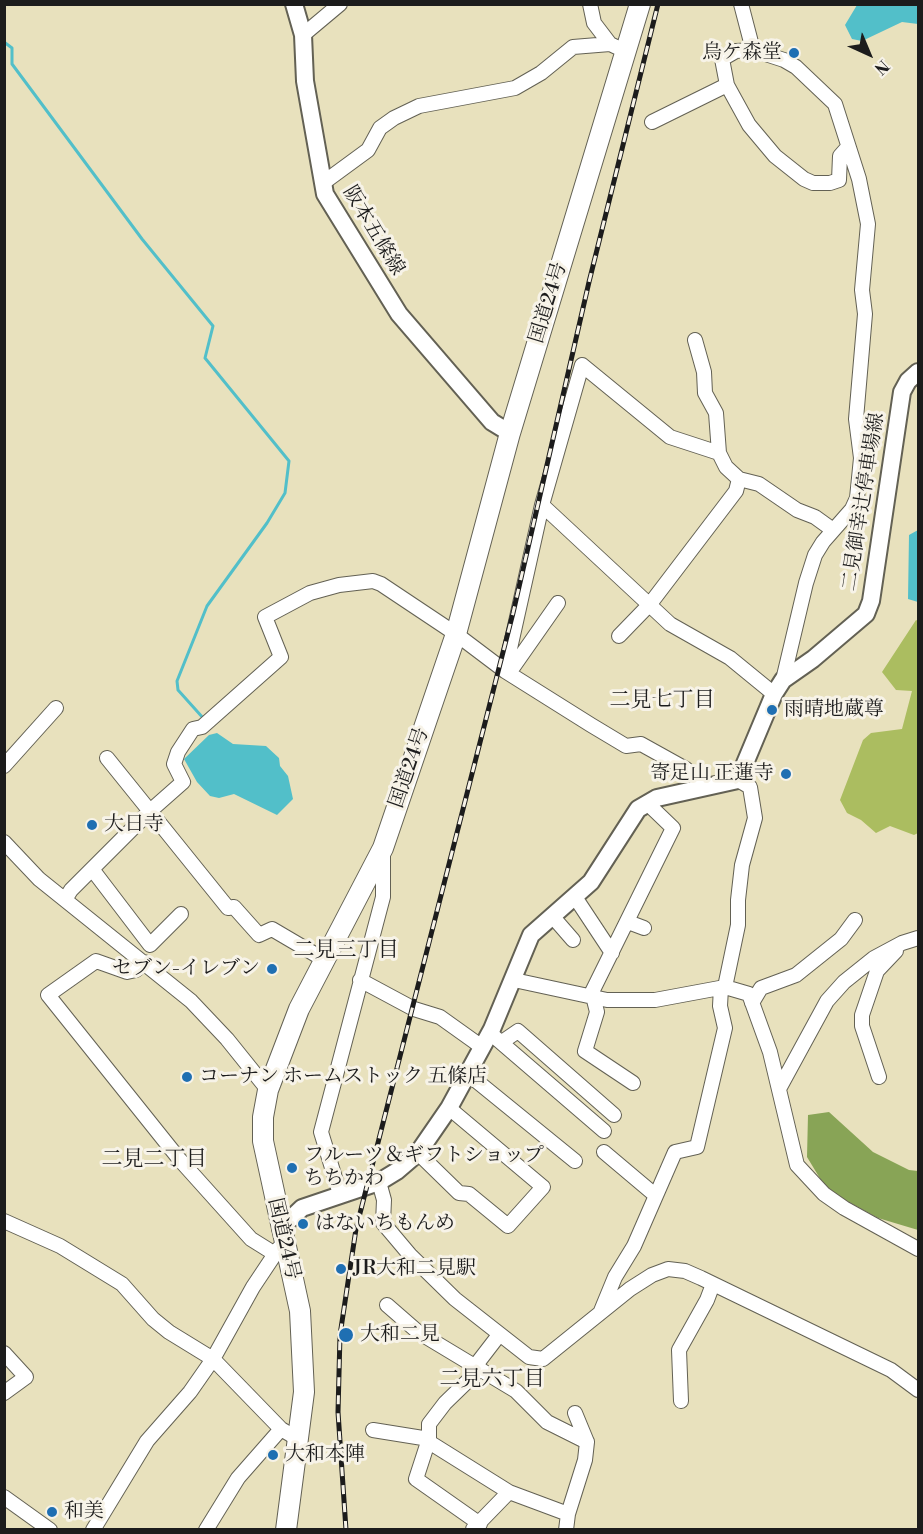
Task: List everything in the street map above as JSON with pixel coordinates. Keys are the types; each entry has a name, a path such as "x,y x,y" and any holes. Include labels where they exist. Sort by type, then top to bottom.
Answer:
{"highway":[{"name":"国道24号","path":"286,1530 304,1392 300,1311 280,1241 263,1141 263,1118 268,1090 299,1009 323,959 383,848 456,634 618,48 640,4"}],"main road":[{"name":"阪本五條線","path":"294,4 303,35 305,81 325,194 399,314 492,422 510,433"},
{"name":"二見御幸辻停車場線","path":"778,687 866,614 871,601 902,392 908,381 918,372"},
{"path":"280,1241 302,1208 379,1182 417,1153 492,1041 531,935 591,882 633,816 647,803 704,786 738,780 778,687"}],"street":[{"path":"590,4 594,22 618,48"},
{"path":"741,4 753,50"},
{"path":"303,35 338,5"},
{"path":"323,183 368,150 380,128 394,118 419,106 515,88 541,73 573,47 618,48"},
{"path":"542,505 670,624 778,687 815,555 852,509 857,498 861,458 856,419 865,314 862,290 868,224 859,179 835,104 787,62 753,50 736,51 722,59 727,85 749,125 768,148 804,179 813,183 839,180 840,156 848,147"},
{"path":"652,122 727,85"},
{"path":"695,340 704,372 705,393 716,413 719,453 726,467 739,479 759,484 797,510 815,517 833,530"},
{"path":"507,672 542,505 582,365 670,437 719,453"},
{"path":"620,636 650,604 736,491 739,479"},
{"path":"66,898 92,869 183,782 174,764 193,729 206,723 281,657 265,617 310,592 339,585 373,581 396,593 507,672 627,746 640,744 686,769 704,786"},
{"path":"507,672 558,603"},
{"path":"4,766 56,708"},
{"path":"107,758 149,813 228,908 234,907 259,935 272,929 323,959"},
{"path":"600,1313 615,1276 634,1246 675,1152 697,1147 725,1028 720,1006 738,925 742,865 755,818 750,787 738,780"},
{"path":"633,1083 585,1051 597,1012 592,992 673,828 647,803"},
{"path":"4,842 39,879 66,898 192,1001 227,1039 268,1090"},
{"path":"340,1194 321,1132 383,897 383,848"},
{"path":"92,869 150,945 181,914"},
{"path":"575,897 612,953"},
{"path":"553,917 573,940"},
{"path":"752,1003 761,988 796,975 841,939 855,920"},
{"path":"628,922 644,928"},
{"path":"779,1089 827,1001 844,982 874,958 918,938"},
{"path":"879,1077 862,1026 862,1015 877,971 904,943"},
{"path":"93,1530 147,1441 190,1392 213,1359 280,1241 251,1239 187,1168 48,995 96,961 127,972 136,970 144,962"},
{"path":"360,980 414,1010 440,1017 492,1041 604,1131"},
{"path":"514,980 594,999 655,1000 723,988 749,994 770,1052 797,1165 824,1194 843,1208 918,1249"},
{"path":"492,1041 518,1031 614,1115"},
{"path":"468,1074 575,1161"},
{"path":"417,1153 459,1193 469,1194 508,1226 543,1187 449,1108"},
{"path":"604,1152 655,1195"},
{"path":"379,1182 384,1200 383,1223 410,1255 455,1299 530,1357 543,1359 630,1289 668,1269 685,1271 891,1370 918,1390"},
{"path":"4,1221 60,1246 122,1284 169,1332 213,1359 281,1429 298,1439"},
{"path":"681,1401 679,1350 708,1300 713,1284"},
{"path":"387,1305 418,1332 478,1371 516,1391 547,1422 587,1443"},
{"path":"499,1335 479,1360 478,1371 445,1403 429,1424 429,1441 416,1479 476,1527 509,1492"},
{"path":"4,1353 26,1377 4,1393"},
{"path":"566,1530 568,1514 585,1460 587,1443 575,1413"},
{"path":"206,1530 238,1478 281,1429"},
{"path":"373,1430 429,1441 509,1492 568,1514"},
{"path":"4,1497 50,1530"}],"green space":[{"path":"916,620 918,621 918,833 914,835 890,826 876,833 861,820 847,813 840,800 863,740 871,733 902,729 912,691 896,690 882,672"},
{"path":"829,1112 873,1152 909,1170 918,1171 918,1230 878,1218 827,1190 807,1157 808,1115"}],"water":[{"path":"857,5 918,5 918,24 902,22 862,41 852,39 845,25"},
{"path":"918,530 918,602 908,599 909,535"},
{"path":"217,733 233,744 266,746 279,758 280,766 288,776 293,799 277,815 234,794 219,798 210,796 197,782 184,759 209,735"}],"waterway":[{"path":"4,42 12,48 12,64 142,239 213,326 205,358 289,461 285,493 267,523 207,606 177,681 178,690 204,719"}],"railway":[{"path":"346,1530 338,1412 340,1335 356,1229 513,613 589,282 658,4"}],"place":[{"name":"烏ケ森堂","path":"794,53"},
{"name":"雨晴地蔵尊","path":"772,710"},
{"name":"寄足山 正蓮寺","path":"786,774"},
{"name":"大日寺","path":"92,825"},
{"name":"セブン-イレブン","path":"272,969"},
{"name":"コーナン ホームストック 五條店","path":"187,1077"},
{"name":"フルーツ＆ギフトショップ ちちかわ","path":"292,1168"},
{"name":"はないちもんめ","path":"303,1224"},
{"name":"JR大和二見駅","path":"341,1269"},
{"name":"大和二見","path":"346,1335"},
{"name":"大和本陣","path":"273,1455"},
{"name":"和美","path":"52,1512"}],"district":[{"name":"二見七丁目","path":"662,701"},
{"name":"二見三丁目","path":"346,951"},
{"name":"二見二丁目","path":"154,1160"},
{"name":"二見六丁目","path":"492,1380"}]}
